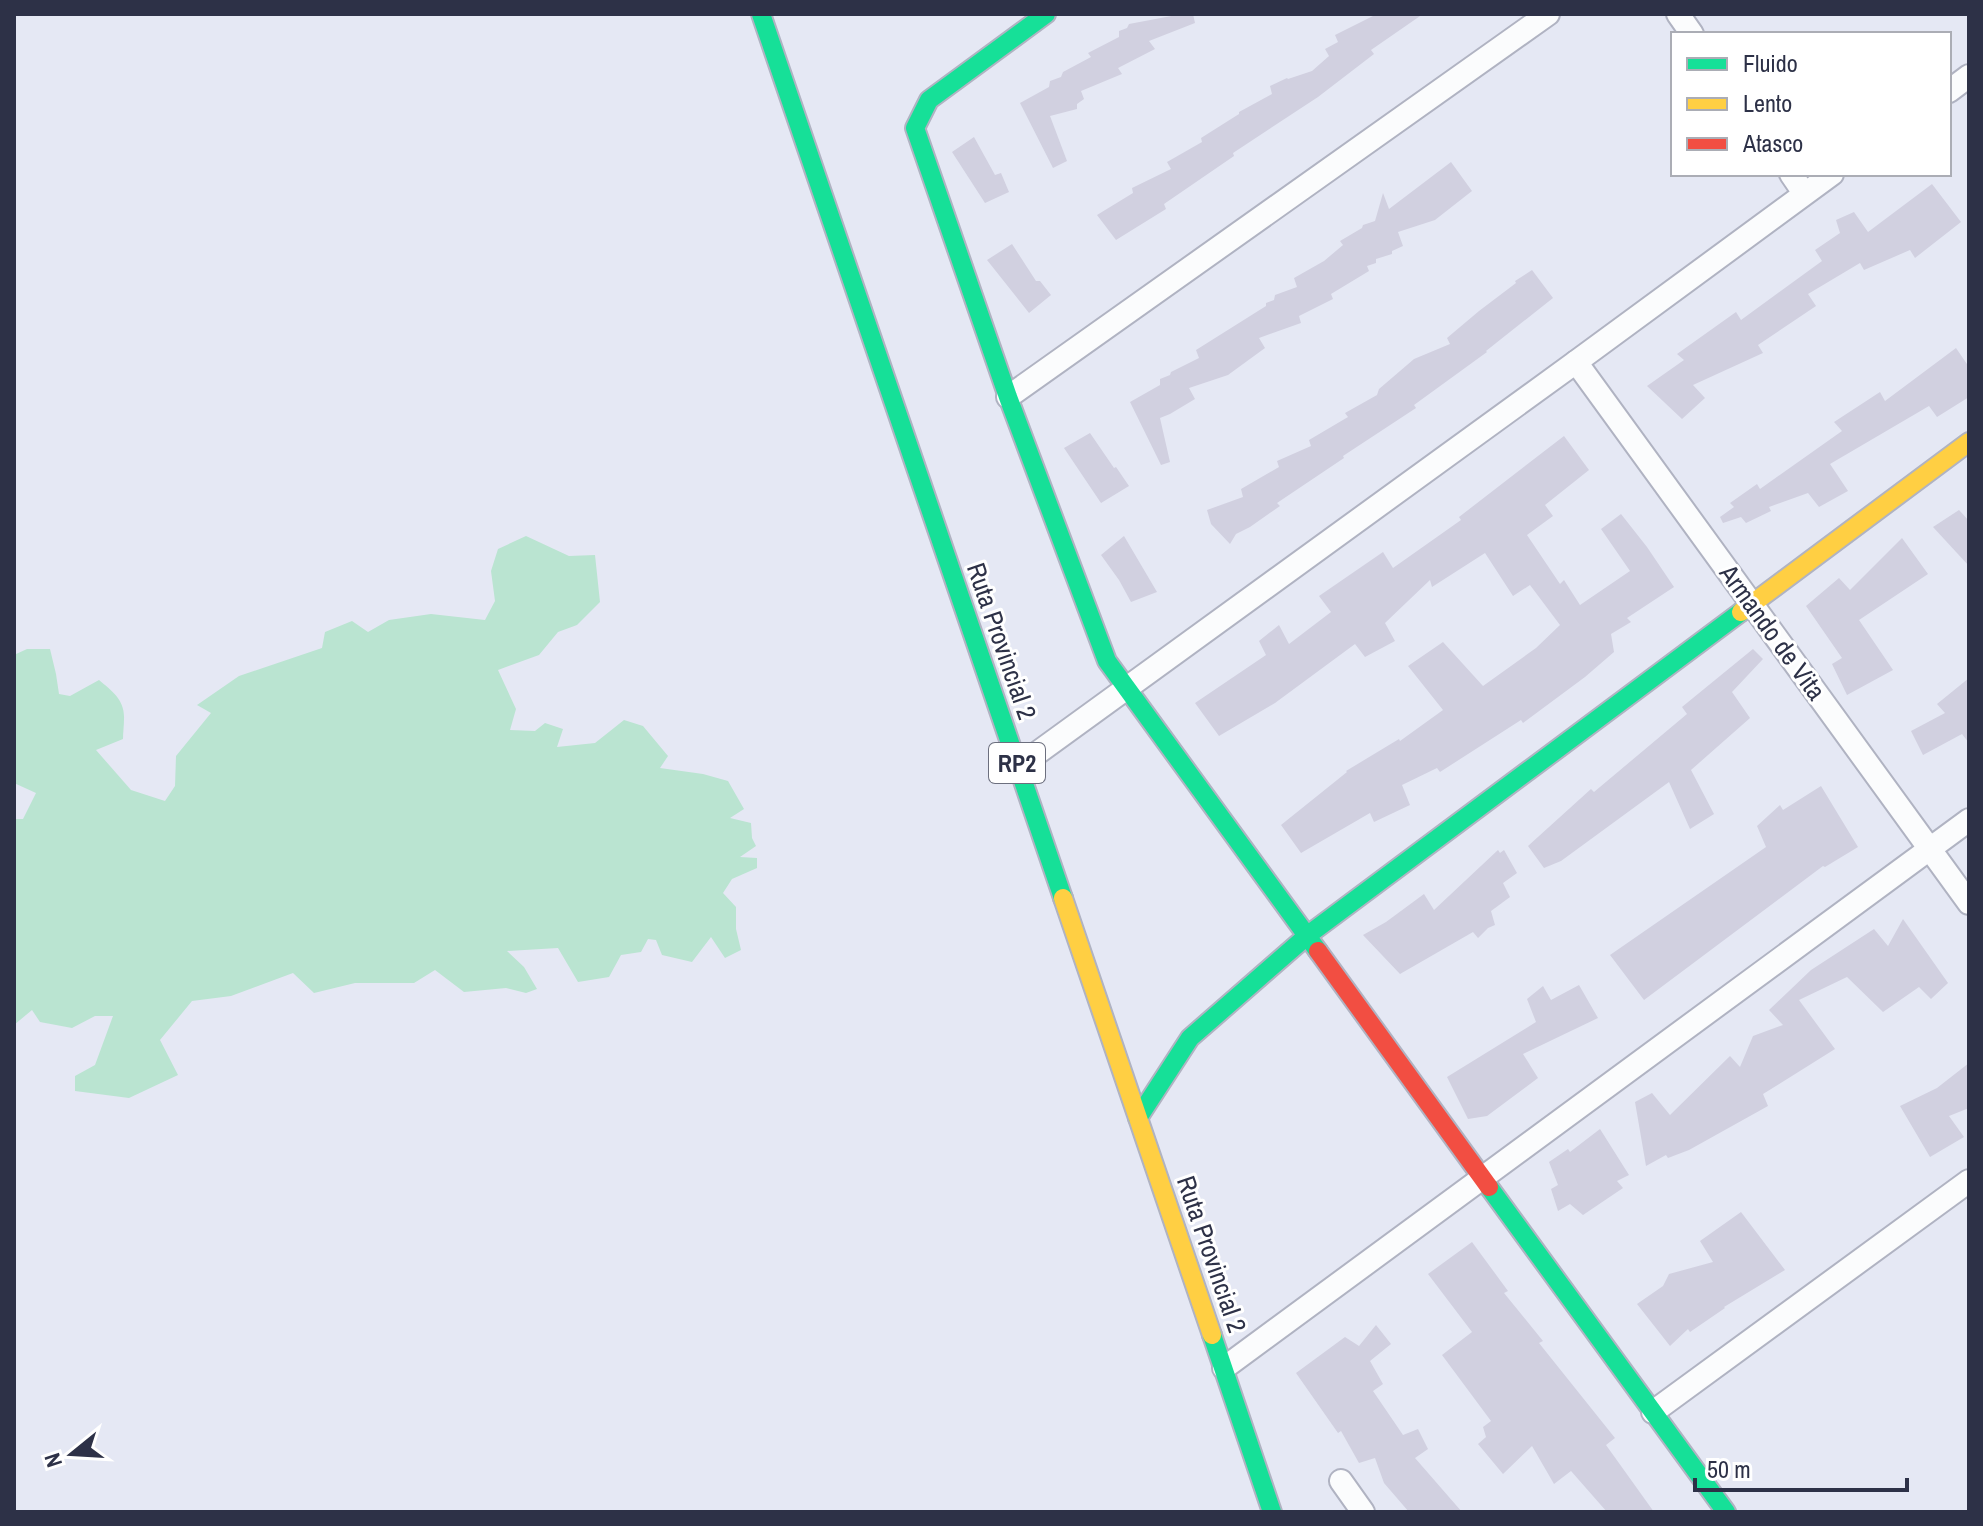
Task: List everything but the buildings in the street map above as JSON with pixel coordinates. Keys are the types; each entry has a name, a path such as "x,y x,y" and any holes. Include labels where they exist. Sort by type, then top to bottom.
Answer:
{"street":[{"name":"Ruta Provincial 2","path":"761,14 1272,1512"},
{"path":"1046,14 929,100 915,128 1008,397 1107,661 1726,1512"},
{"path":"1008,397 1548,14"},
{"path":"1678,14 1691,32"},
{"path":"1951,90 1969,76"},
{"path":"1792,176 1804,193"},
{"path":"1018,767 1829,176"},
{"name":"Armando de Vita","path":"1576,362 1969,903"},
{"path":"1138,1118 1190,1038 1308,935 1969,442"},
{"path":"1224,1368 1969,820"},
{"path":"1653,1412 1969,1181"},
{"path":"1341,1481 1363,1512"}],"green space":[{"path":"526,536 569,556 595,555 600,602 577,625 558,632 539,655 498,670 516,709 510,730 535,731 545,723 563,729 557,747 595,743 624,720 643,726 668,756 660,768 728,781 744,809 730,818 751,823 756,846 740,857 757,858 757,868 732,879 723,893 736,907 736,929 741,950 725,958 711,937 692,962 662,955 656,940 648,939 641,952 621,955 609,977 578,982 558,948 507,951 524,967 537,989 526,993 506,988 464,992 435,970 414,983 355,983 314,993 293,973 231,996 192,1001 160,1040 178,1075 129,1098 75,1091 75,1076 95,1065 113,1016 95,1016 72,1028 40,1022 32,1010 14,1025 14,819 23,819 36,793 14,783 14,655 27,649 50,649 59,694 70,696 99,680 113,692 124,712 123,739 96,750 131,790 165,801 175,786 176,756 211,713 197,705 239,676 322,648 325,632 352,621 368,632 389,620 431,614 485,620 495,601 491,571 498,549"}],"traffic: fast":[{"path":"761,14 1063,898"},
{"path":"1046,14 929,100 915,128 1008,397 1107,661 1318,951"},
{"path":"1138,1118 1190,1038 1308,935 1741,612"},
{"path":"1489,1187 1726,1512"},
{"path":"1212,1335 1272,1512"}],"traffic: slow":[{"path":"1741,612 1969,442"},
{"path":"1063,898 1212,1335"}],"traffic: jam":[{"path":"1318,951 1489,1187"}]}
